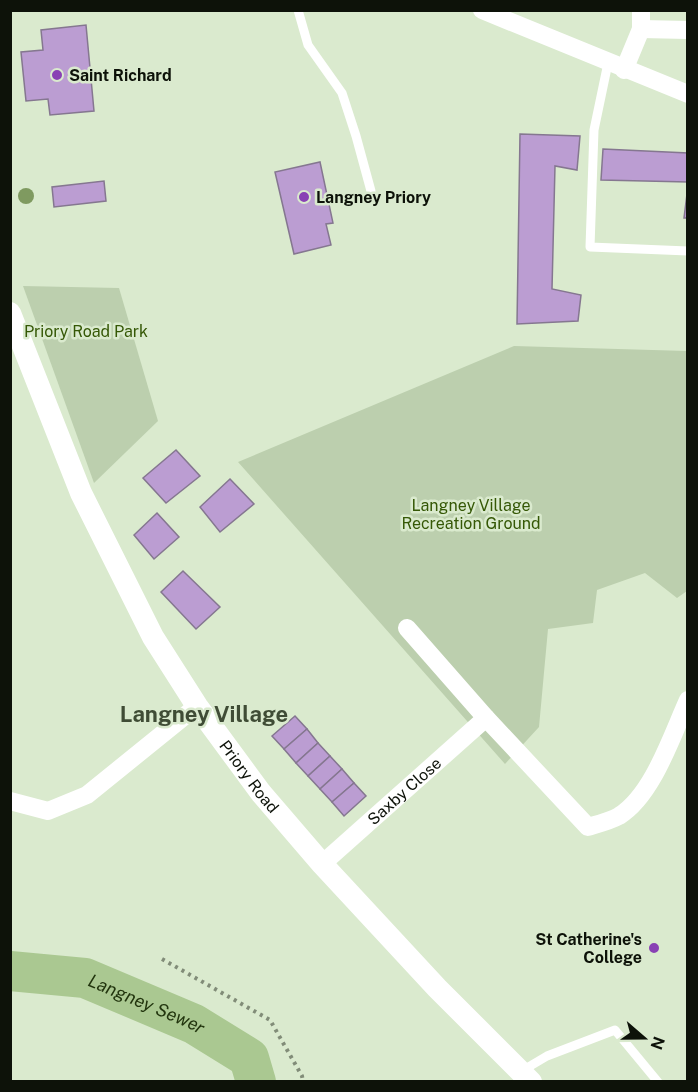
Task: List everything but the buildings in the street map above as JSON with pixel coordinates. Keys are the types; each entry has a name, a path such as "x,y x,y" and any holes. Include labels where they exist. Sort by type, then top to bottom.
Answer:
{"street":[{"path":"482,10 687,94"},
{"path":"616,66 641,29 641,10"},
{"path":"641,29 687,30"},
{"name":"Priory Road","path":"10,313 81,493 153,637 197,706 261,793 322,864 437,987 526,1077"},
{"path":"407,628 486,718 588,827 620,815 642,793 661,762 687,700"},
{"path":"10,801 48,811 87,795 197,706"},
{"name":"Saxby Close","path":"322,864 486,718"}],"lane":[{"path":"298,10 308,45 342,93 371,191"},
{"path":"616,66 594,130 590,247 687,251"},
{"path":"526,1077 547,1056 615,1030 658,1082"}],"path":[{"path":"162,959 270,1020 302,1076 303,1082"}],"green space":[{"name":"Priory Road Park","path":"23,286 119,288 158,421 94,483"},
{"name":"Langney Village Recreation Ground","path":"514,346 687,351 687,591 677,598 645,573 597,590 593,623 548,629 539,727 505,764 238,462"}],"waterway":[{"name":"Langney Sewer","path":"10,971 85,978 194,1024 249,1058 256,1082"}],"place":[{"name":"Saint Richard","path":"57,75"},
{"name":"Langney Priory","path":"304,197"},
{"name":"St Catherine's College","path":"654,948"}],"district":[{"name":"Langney Village","path":"204,714"}]}
